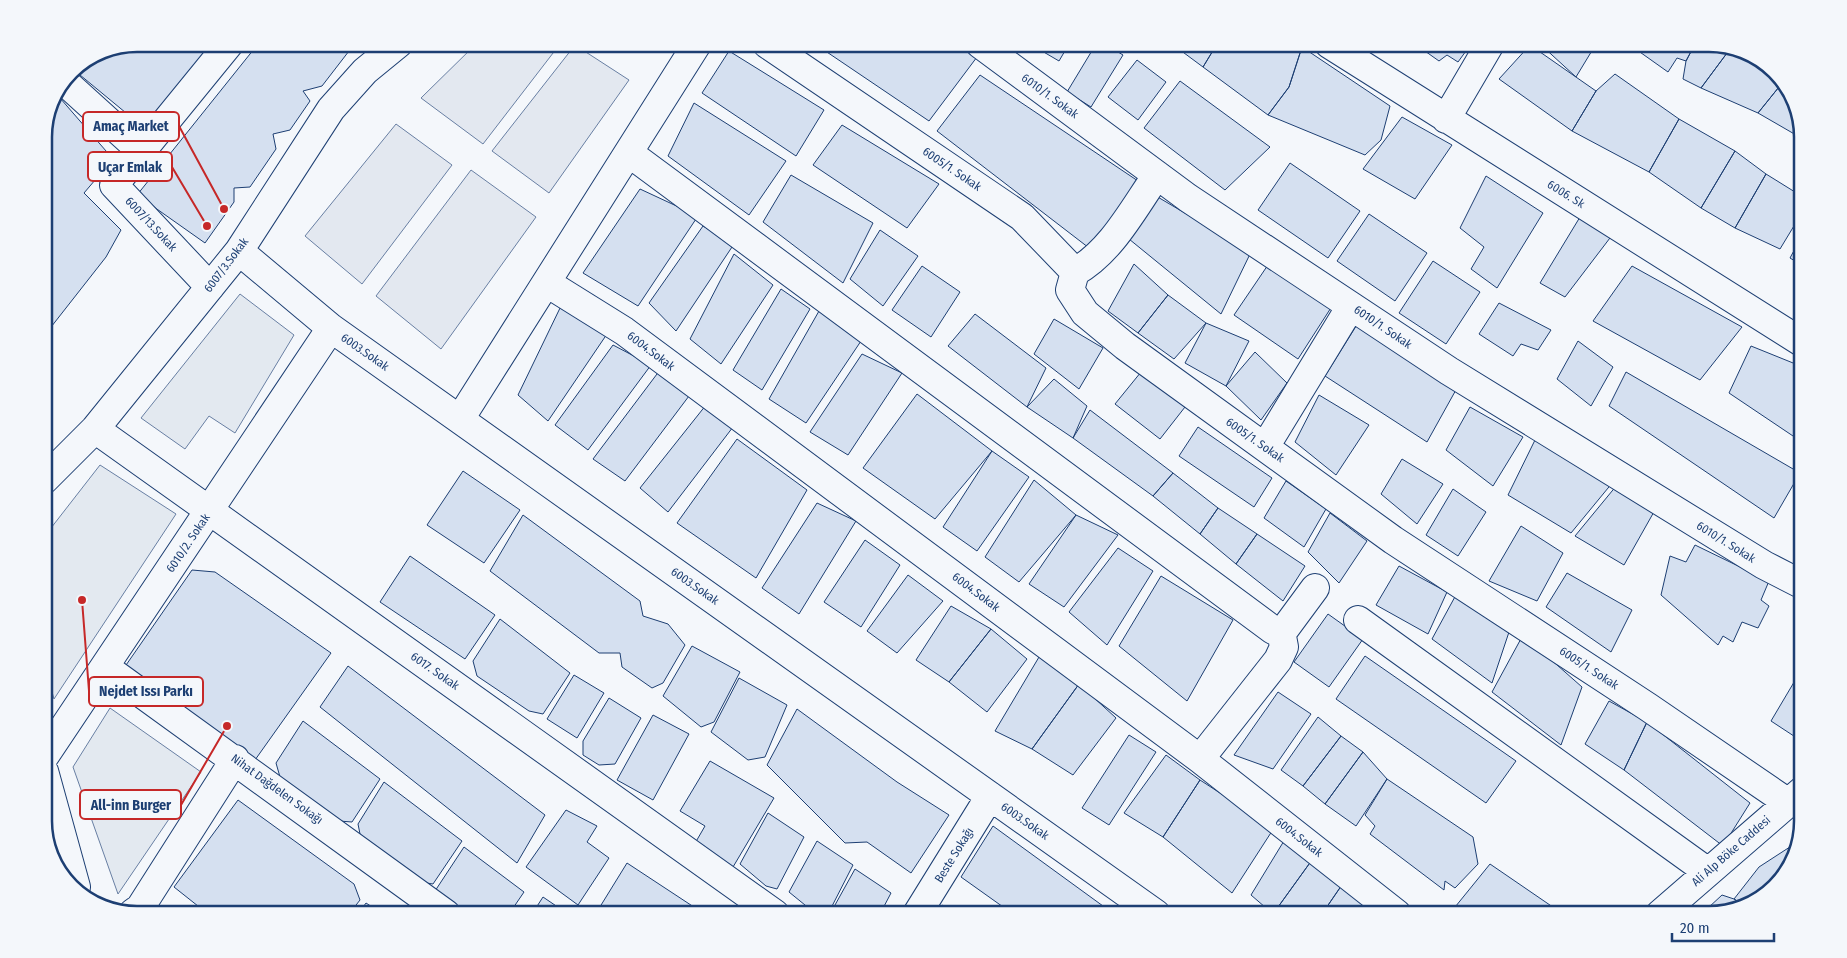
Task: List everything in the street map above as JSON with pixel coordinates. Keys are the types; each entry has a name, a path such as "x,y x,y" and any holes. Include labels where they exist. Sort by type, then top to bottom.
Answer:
{"street":[{"name":"6007/13.Sokak","path":"210,287 114,185 222,52"},
{"name":"6007/3.Sokak","path":"53,471 95,429 239,251 331,109 366,71 389,52"},
{"path":"460,419 692,52"},
{"name":"6005/1. Sokak","path":"779,52 1022,217 1075,272 1070,290 1085,313 1176,386 1265,447 1392,540 1648,707 1794,795"},
{"name":"6010/1. Sokak","path":"991,52 1157,175 1449,371 1756,560 1794,580"},
{"name":"6006. Sk","path":"1341,52 1446,120 1794,337"},
{"path":"1446,120 1485,52"},
{"path":"70,86 141,151"},
{"path":"628,153 1274,630 1284,630 1315,588"},
{"path":"1075,272 1091,263 1106,248 1157,175"},
{"name":"6003.Sokak","path":"239,251 331,328 1145,906"},
{"name":"6004.Sokak","path":"547,283 624,330 1200,759 1387,906"},
{"path":"1265,447 1351,306"},
{"name":"6010/2. Sokak","path":"53,744 331,328"},
{"name":"6017. Sokak","path":"95,429 764,906"},
{"path":"1358,620 1708,872"},
{"path":"1200,759 1281,654 1284,647 1281,631"},
{"name":"Nihat Dağdelen Sokağı","path":"105,667 235,759 435,906"},
{"path":"144,906 235,759"},
{"name":"Beste Sokağı","path":"922,906 990,796"},
{"name":"Ali Alp Böke Caddesi","path":"1669,906 1794,797"},
{"path":"53,804 72,874"}],"shaded area":[{"path":"468,52 554,52 483,144 421,98"},
{"path":"570,52 586,52 629,80 549,193 492,151"},
{"path":"396,124 452,165 362,284 305,236"},
{"path":"471,170 536,217 441,349 376,296"},
{"path":"240,294 294,335 235,433 209,416 185,449 141,418"},
{"path":"100,465 176,514 54,699 53,695 53,525"},
{"path":"110,708 201,772 118,894 73,767"}],"building":[{"path":"138,52 205,52 143,127 81,75 90,67 105,59 121,54"},
{"path":"252,52 348,52 322,86 303,91 310,101 290,130 273,134 276,149 250,187 234,188 234,202 205,243 137,195"},
{"path":"728,52 731,52 824,110 796,156 702,93"},
{"path":"827,52 969,52 977,57 929,121"},
{"path":"1044,52 1064,52 1059,61"},
{"path":"1091,52 1118,52 1123,55 1091,107 1067,92"},
{"path":"1183,52 1212,52 1203,67"},
{"path":"1212,52 1300,52 1289,87 1268,115 1203,67"},
{"path":"1300,52 1309,52 1390,106 1381,140 1365,155 1268,115 1289,87"},
{"path":"1426,52 1465,52 1458,62 1447,55 1439,61"},
{"path":"1524,52 1540,52 1596,91 1572,131 1499,79"},
{"path":"1549,52 1591,52 1576,77"},
{"path":"1640,52 1691,52 1686,61 1677,58 1668,72"},
{"path":"1691,52 1726,54 1701,88 1683,79 1686,61"},
{"path":"1726,54 1747,61 1757,67 1778,88 1758,113 1701,88"},
{"path":"1137,60 1166,82 1138,120 1108,97"},
{"path":"1615,74 1679,119 1649,172 1572,131 1596,91"},
{"path":"980,75 1141,183 1093,251 937,131"},
{"path":"1180,81 1270,147 1225,190 1144,128"},
{"path":"1778,88 1790,110 1794,134 1758,113"},
{"path":"61,100 113,159 84,193 121,230 106,257 53,325 53,132 55,116"},
{"path":"694,103 786,161 749,215 668,156"},
{"path":"1402,117 1452,145 1415,199 1363,169"},
{"path":"1679,119 1735,151 1701,208 1649,172"},
{"path":"842,125 939,184 907,228 813,165"},
{"path":"1735,151 1766,174 1735,228 1701,208"},
{"path":"1290,163 1360,211 1328,258 1258,210"},
{"path":"1766,174 1794,191 1794,226 1780,249 1735,228"},
{"path":"791,175 873,223 843,283 763,222"},
{"path":"1486,176 1543,213 1497,288 1471,269 1484,247 1460,228"},
{"path":"640,189 698,216 638,306 583,273"},
{"path":"1156,196 1251,252 1221,314 1129,239"},
{"path":"1369,214 1427,253 1395,301 1337,261"},
{"path":"1580,217 1613,234 1565,297 1540,283"},
{"path":"703,226 734,244 676,331 649,303"},
{"path":"880,230 918,256 883,306 850,279"},
{"path":"1794,251 1794,260 1790,258"},
{"path":"734,254 773,285 721,364 690,339"},
{"path":"1272,259 1336,300 1298,359 1234,315"},
{"path":"1433,261 1480,292 1446,344 1399,313"},
{"path":"1134,264 1168,295 1138,333 1108,311"},
{"path":"922,266 960,292 931,337 892,310"},
{"path":"1632,266 1742,327 1700,380 1593,321"},
{"path":"781,289 810,309 762,390 733,370"},
{"path":"1168,295 1206,323 1174,359 1138,333"},
{"path":"1499,303 1551,330 1538,350 1521,344 1513,356 1479,334"},
{"path":"561,306 607,334 548,421 518,395"},
{"path":"819,311 861,341 806,423 769,399"},
{"path":"975,314 1046,368 1027,407 948,346"},
{"path":"1054,319 1103,348 1079,389 1034,354"},
{"path":"1206,323 1249,341 1226,386 1185,363"},
{"path":"1358,323 1457,388 1427,442 1325,376"},
{"path":"1578,341 1613,367 1591,406 1557,379"},
{"path":"613,345 651,365 588,450 555,425"},
{"path":"1751,346 1794,363 1794,437 1729,393"},
{"path":"1255,352 1287,383 1261,420 1226,386"},
{"path":"862,354 902,373 848,455 810,432"},
{"path":"660,370 692,392 625,481 593,459"},
{"path":"1141,372 1185,407 1160,439 1115,404"},
{"path":"1626,372 1794,470 1794,483 1774,518 1609,406"},
{"path":"1054,379 1087,406 1073,438 1027,407"},
{"path":"917,394 992,451 935,519 863,468"},
{"path":"1319,395 1369,425 1336,475 1295,442"},
{"path":"706,405 733,427 668,512 640,488"},
{"path":"1470,407 1523,437 1493,486 1446,450"},
{"path":"1090,410 1173,473 1153,496 1073,438"},
{"path":"1198,427 1272,478 1254,507 1179,456"},
{"path":"1536,438 1613,482 1571,533 1508,495"},
{"path":"737,439 807,490 756,578 677,523"},
{"path":"992,451 1029,477 977,551 943,527"},
{"path":"1402,459 1443,484 1417,524 1381,494"},
{"path":"463,471 520,510 484,563 427,525"},
{"path":"1173,473 1218,508 1200,534 1153,496"},
{"path":"1034,480 1076,515 1019,582 985,557"},
{"path":"1286,481 1326,509 1304,547 1264,518"},
{"path":"1617,485 1655,510 1624,565 1575,536"},
{"path":"1453,489 1486,512 1458,556 1426,535"},
{"path":"817,503 856,521 799,614 762,588"},
{"path":"1218,508 1257,534 1236,564 1200,534"},
{"path":"1330,513 1367,541 1339,583 1308,552"},
{"path":"523,515 640,601 643,616 668,624 685,645 663,683 652,688 622,667 620,653 599,653 490,571"},
{"path":"1076,515 1118,535 1064,607 1029,584"},
{"path":"1521,526 1563,553 1537,601 1489,581"},
{"path":"1257,534 1305,566 1283,601 1236,564"},
{"path":"865,540 900,565 861,627 824,602"},
{"path":"1695,545 1769,581 1761,600 1769,606 1758,628 1742,622 1733,642 1723,636 1718,645 1661,595 1670,556 1686,562"},
{"path":"1118,548 1153,571 1107,645 1069,612"},
{"path":"410,556 495,615 465,659 380,602"},
{"path":"1399,566 1447,592 1428,634 1376,605"},
{"path":"192,570 215,572 331,653 255,760 124,668"},
{"path":"1567,573 1632,610 1611,652 1546,607"},
{"path":"908,575 943,601 897,653 867,631"},
{"path":"1161,576 1233,620 1187,701 1119,646"},
{"path":"1457,593 1511,626 1492,683 1432,639"},
{"path":"951,606 991,629 949,682 916,660"},
{"path":"1328,614 1363,639 1329,687 1294,662"},
{"path":"500,619 570,673 543,714 529,711 477,676 473,661"},
{"path":"991,629 1027,659 987,712 949,682"},
{"path":"1523,635 1582,687 1561,745 1492,692"},
{"path":"692,646 740,672 714,722 701,727 663,696"},
{"path":"1042,652 1079,684 1032,749 995,731"},
{"path":"1365,656 1516,761 1486,803 1336,699"},
{"path":"348,666 545,815 517,863 320,707"},
{"path":"574,675 604,693 577,738 547,719"},
{"path":"739,678 787,705 765,757 748,760 711,732"},
{"path":"1794,682 1794,736 1771,721"},
{"path":"1079,684 1116,718 1073,775 1032,749"},
{"path":"1278,692 1311,714 1273,769 1234,755"},
{"path":"609,698 641,718 615,764 599,765 583,755 583,741"},
{"path":"1609,701 1647,722 1624,770 1585,744"},
{"path":"797,709 897,782 949,815 911,873 867,842 845,843 767,765"},
{"path":"653,715 689,734 653,800 617,780"},
{"path":"1318,717 1341,736 1303,786 1281,770"},
{"path":"303,721 380,779 352,822 339,821 280,777 276,763"},
{"path":"1647,722 1750,803 1723,846 1624,770"},
{"path":"1129,735 1156,752 1109,825 1082,808"},
{"path":"1341,736 1363,752 1325,804 1303,786"},
{"path":"1363,752 1387,779 1356,826 1325,804"},
{"path":"1166,755 1200,780 1163,837 1124,813"},
{"path":"710,761 774,798 733,867 694,845 705,826 680,811"},
{"path":"1387,779 1473,837 1478,864 1455,888 1445,881 1444,890 1370,834 1375,826 1365,815"},
{"path":"1200,780 1274,828 1232,893 1163,837"},
{"path":"384,782 462,841 433,884 420,882 361,839 358,824"},
{"path":"238,800 354,884 360,900 355,906 198,906 174,887"},
{"path":"566,810 597,826 587,842 609,858 578,905 526,867"},
{"path":"768,813 804,837 777,889 766,886 740,864"},
{"path":"993,826 1103,906 1002,906 961,877"},
{"path":"1290,831 1317,853 1279,906 1264,906 1251,895"},
{"path":"817,841 853,865 832,906 806,906 789,892"},
{"path":"464,847 524,892 514,906 455,906 435,891"},
{"path":"1790,847 1780,868 1765,884 1747,897 1737,901 1734,899 1759,867"},
{"path":"1317,853 1348,876 1327,906 1279,906"},
{"path":"627,863 692,906 600,906"},
{"path":"1490,864 1551,906 1456,906"},
{"path":"855,869 891,893 884,906 834,906"},
{"path":"1348,876 1380,903 1378,906 1327,906"},
{"path":"1722,895 1737,901 1720,905 1710,906"},
{"path":"543,897 556,906 537,906"}],"place":[{"name":"Amaç Market","path":"224,209"},
{"name":"Uçar Emlak","path":"207,226"},
{"name":"Nejdet Issı Parkı","path":"82,600"},
{"name":"All-inn Burger","path":"227,726"}]}
